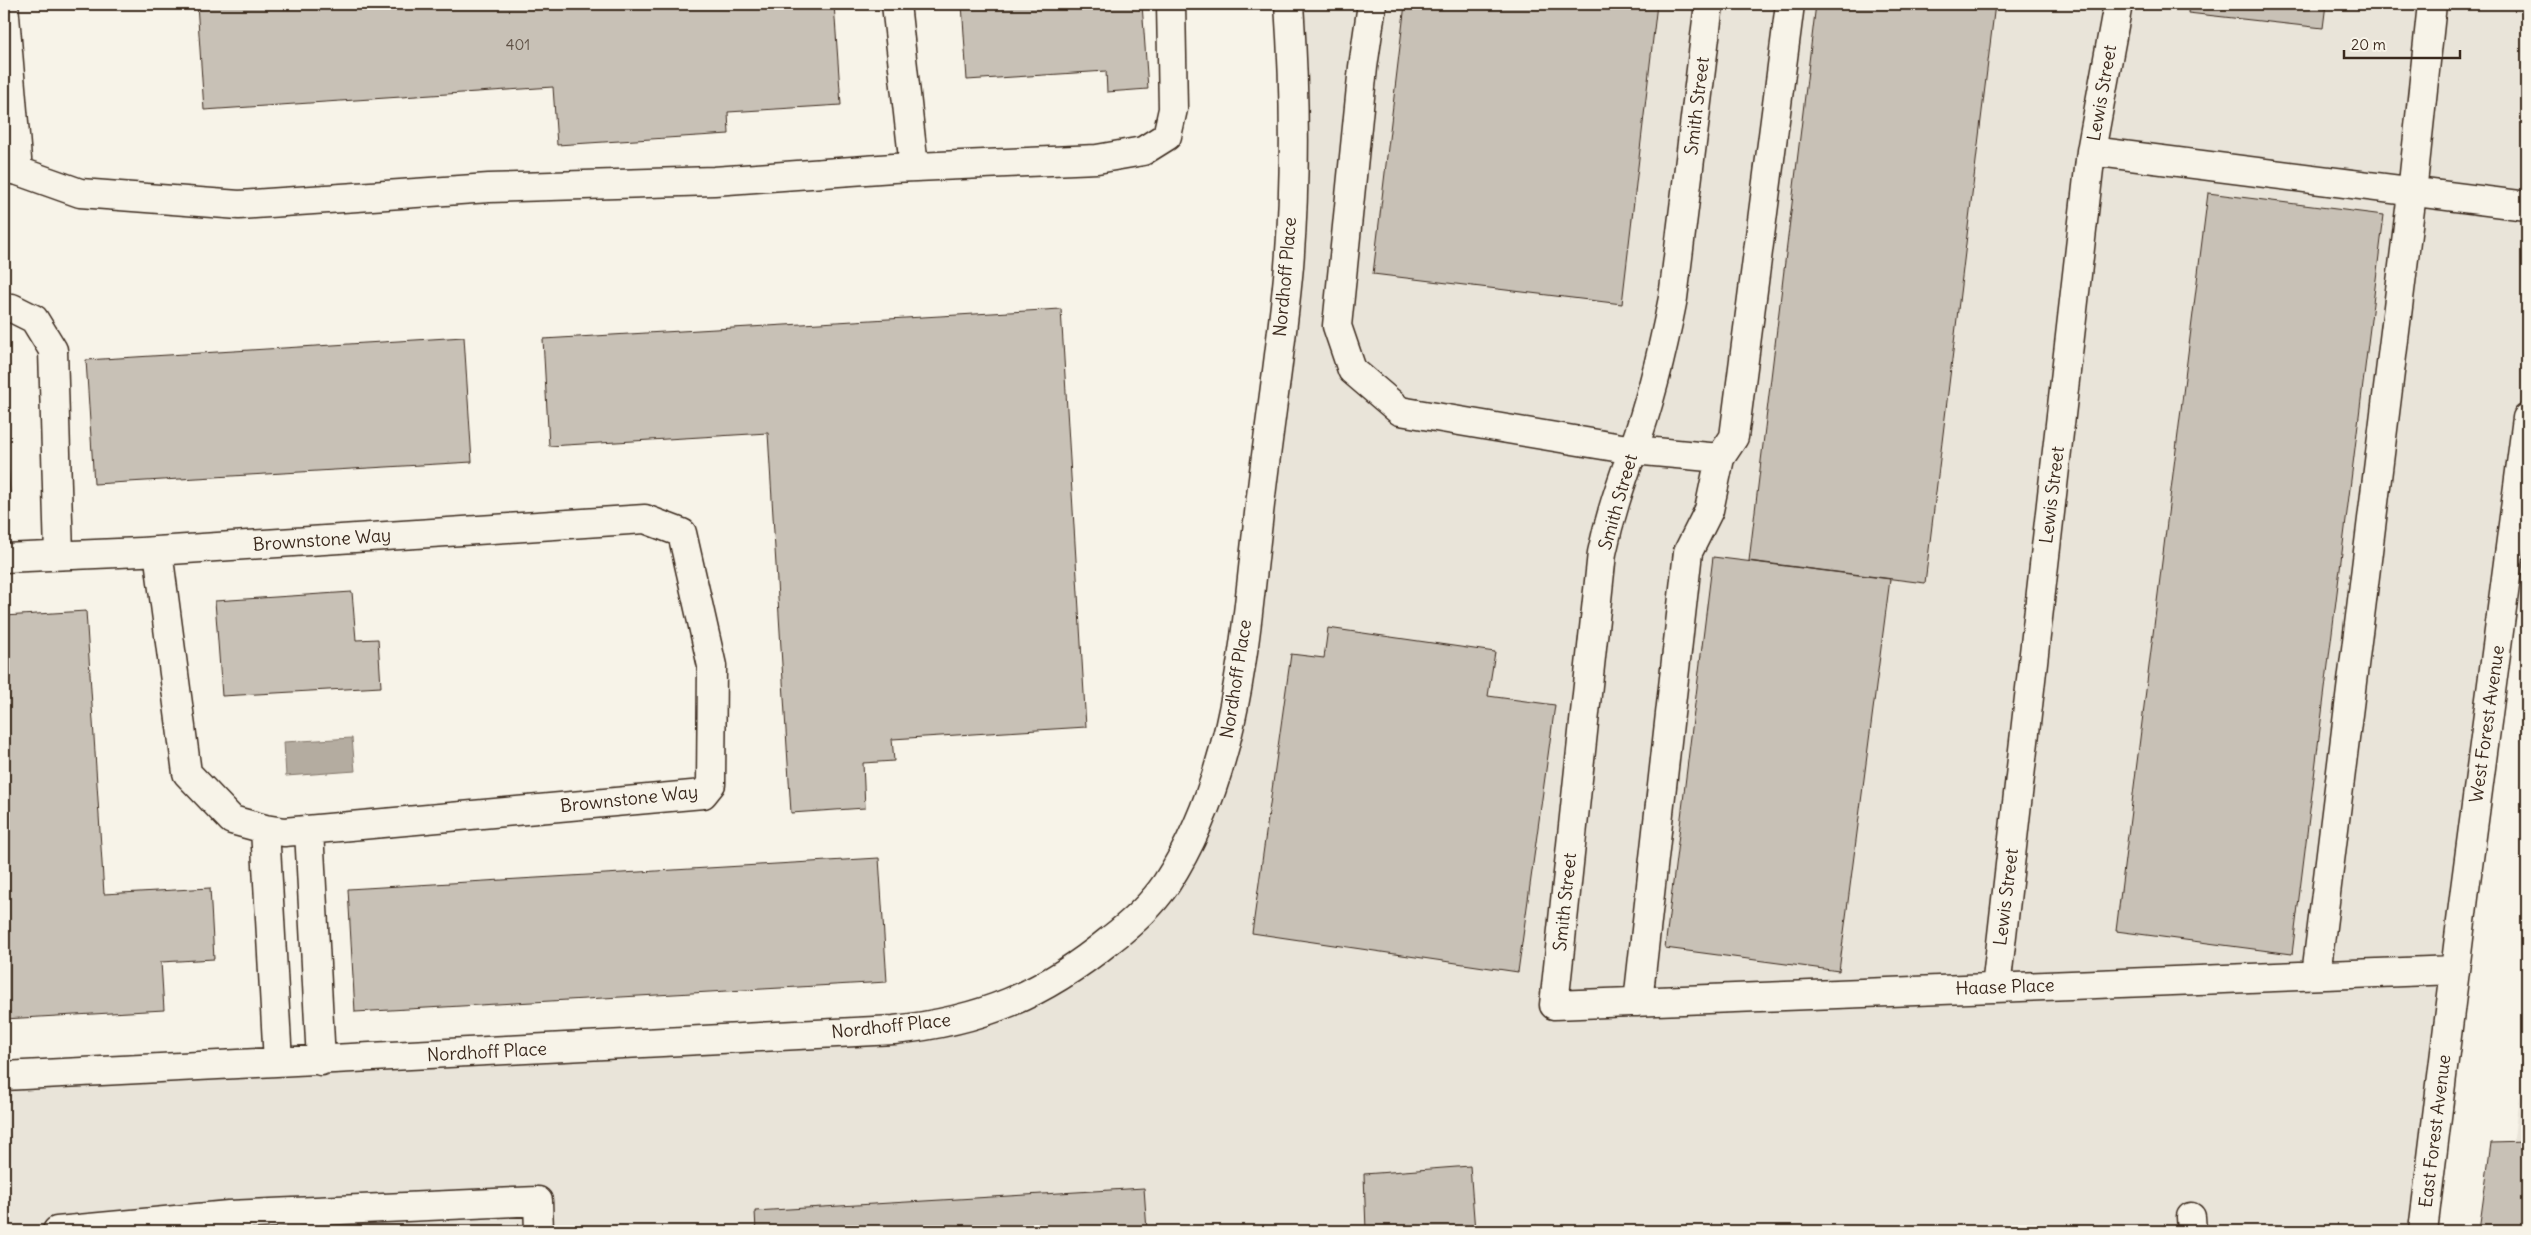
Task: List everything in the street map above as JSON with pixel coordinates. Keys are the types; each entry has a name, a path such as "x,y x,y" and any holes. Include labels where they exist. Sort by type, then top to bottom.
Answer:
{"street":[{"path":"4,4 11,170 80,193 239,205 489,188 714,180 914,167 1096,160 1143,151 1167,136 1174,109 1171,4"},
{"path":"896,4 914,167"},
{"name":"Nordhoff Place","path":"4,1076 932,1026 995,1008 1052,982 1088,958 1142,913 1164,886 1196,830 1221,764 1238,693 1289,265 1294,115 1289,4"},
{"path":"1372,4 1363,67 1336,326 1352,370 1400,411 1633,450 1727,447"},
{"name":"Smith Street","path":"1554,1005 1602,553 1619,485 1633,450 1658,370 1673,298 1709,4"},
{"path":"1638,1002 1688,552 1710,510 1727,447 1790,4"},
{"name":"Lewis Street","path":"1996,988 2091,152 2118,4"},
{"path":"2316,975 2412,193 2432,4"},
{"path":"2091,152 2527,206"},
{"path":"4,308 12,308 34,319 54,350 59,556"},
{"name":"West Forest Avenue","path":"2447,1030 2527,418"},
{"name":"Brownstone Way","path":"4,558 158,551 645,519 682,533 712,666 711,784 703,794 284,832 265,830 232,820 187,773 158,551"},
{"path":"265,830 278,1062"},
{"path":"309,830 320,1060"},
{"name":"Haase Place","path":"1554,1005 2455,970"},
{"name":"East Forest Avenue","path":"2423,1231 2447,1030"},
{"path":"57,1231 228,1215 538,1201 539,1231"}],"shaded area":[{"path":"1289,4 2527,4 2527,418 2423,1231 4,1231 4,1076 932,1026 1117,935 1208,799 1289,265"},
{"path":"352,738 355,771 286,776 284,742"},
{"path":"2527,1028 2527,1231 2503,1231"}],"building":[{"path":"197,4 834,4 841,105 728,112 729,134 557,145 553,87 204,110"},
{"path":"962,4 1142,4 1148,89 1107,92 1106,71 967,80"},
{"path":"1405,4 1657,4 1622,304 1373,274"},
{"path":"1816,4 1995,4 1925,583 1749,561"},
{"path":"2189,4 2326,4 2323,28 2188,13"},
{"path":"2208,193 2384,215 2292,954 2116,931"},
{"path":"1061,309 1086,727 892,739 894,761 863,763 865,808 791,813 768,433 549,446 543,339"},
{"path":"464,337 472,462 94,484 86,360"},
{"path":"4,398 10,494 4,494"},
{"path":"1713,557 1890,579 1839,971 1665,948"},
{"path":"352,592 356,640 378,639 381,687 222,696 215,601"},
{"path":"86,611 104,894 210,888 214,959 161,962 164,1010 4,1019 4,616"},
{"path":"1328,628 1495,652 1488,696 1555,705 1518,972 1252,933 1291,654 1324,658"},
{"path":"879,858 887,982 355,1012 348,889"},
{"path":"2527,1142 2527,1231 2479,1231 2491,1143"},
{"path":"1470,1166 1475,1231 1366,1231 1364,1174"},
{"path":"1144,1188 1147,1231 756,1231 755,1211"},
{"path":"2355,1227 2355,1231 2285,1231"}]}
